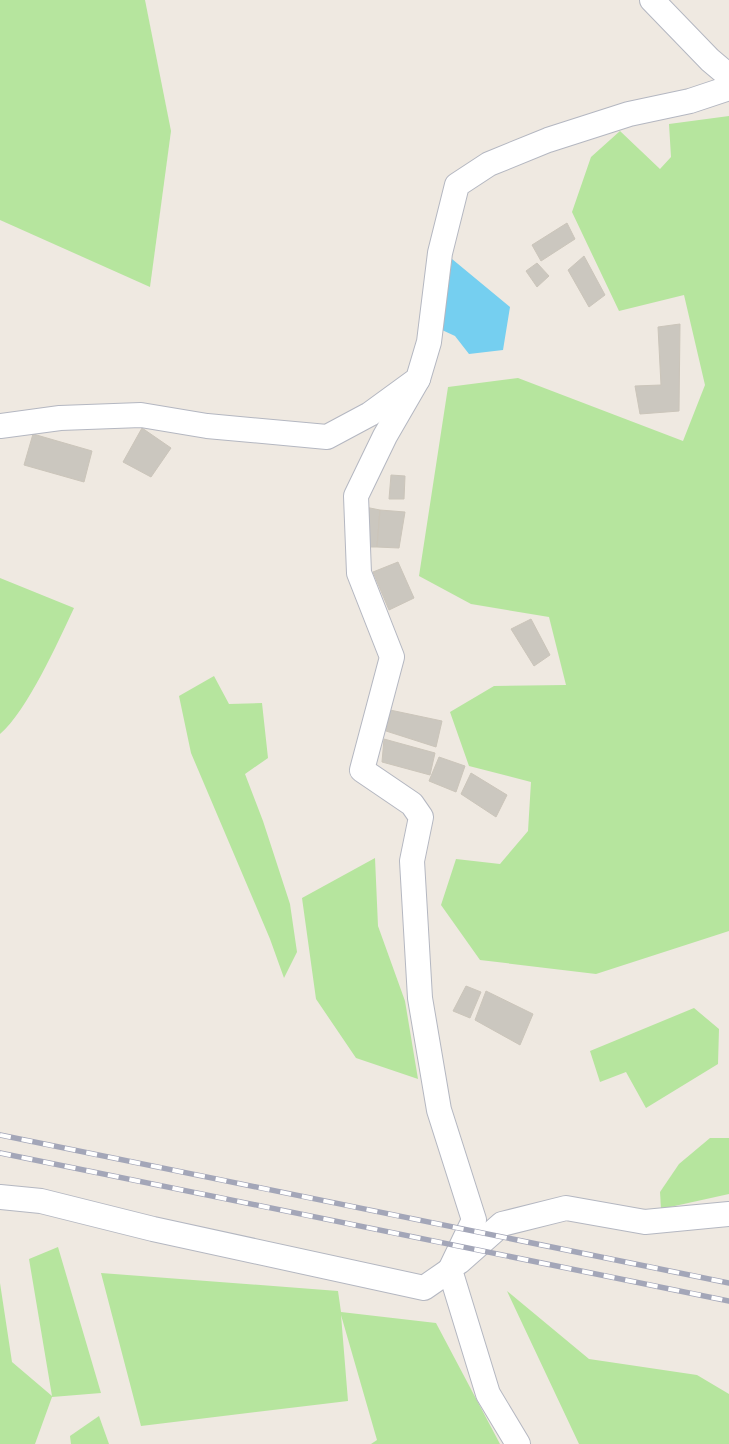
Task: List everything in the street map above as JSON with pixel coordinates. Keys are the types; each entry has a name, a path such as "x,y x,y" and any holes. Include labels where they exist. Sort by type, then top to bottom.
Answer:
{"street":[{"path":"652,0 710,60 729,76"},
{"path":"518,1444 488,1394 450,1270 474,1220 440,1110 420,998 412,861 421,817 412,804 362,770 392,657 360,573 356,496 385,436 418,379 429,342 440,253 457,185 489,164 548,140 629,114 690,100 729,88"},
{"path":"0,426 60,418 141,415 207,426 327,437 370,414 418,379"},
{"path":"0,1197 41,1201 153,1229 424,1288 450,1270 502,1224 566,1208 645,1222 729,1214"}],"green space":[{"path":"0,0 145,0 171,131 150,287 0,220"},
{"path":"729,116 729,931 596,974 480,960 441,905 456,859 500,864 528,831 531,782 469,766 450,712 494,686 566,685 549,617 471,604 419,576 448,387 518,378 683,441 705,385 684,295 619,311 572,212 591,157 620,131 660,169 671,157 669,124"},
{"path":"0,578 74,608 51,657 31,693 21,709 0,734"},
{"path":"214,676 229,704 262,703 268,758 245,774 263,821 290,904 297,952 284,978 270,939 191,753 179,696"},
{"path":"375,858 378,926 405,1001 418,1079 356,1058 316,999 302,898"},
{"path":"694,1008 719,1029 718,1064 646,1108 626,1072 600,1082 590,1051"},
{"path":"710,1138 729,1138 729,1194 661,1209 660,1192 679,1164"},
{"path":"58,1247 101,1393 52,1397 35,1444 0,1444 0,1283 12,1362 52,1396 29,1259"},
{"path":"101,1273 338,1291 341,1312 436,1323 500,1444 371,1444 377,1440 341,1315 348,1401 141,1426"},
{"path":"507,1291 589,1359 697,1375 729,1394 729,1444 579,1444"},
{"path":"99,1416 109,1444 71,1444 70,1436"}],"water":[{"path":"452,259 510,307 503,350 469,354 455,336 442,330"}],"building":[{"path":"567,223 575,239 541,261 532,245"},
{"path":"584,256 605,295 589,307 568,270"},
{"path":"537,263 549,276 537,287 526,271"},
{"path":"680,324 679,411 640,414 635,386 661,385 658,327"},
{"path":"142,428 171,448 151,477 123,462"},
{"path":"33,434 92,451 84,482 24,465"},
{"path":"391,475 405,476 404,499 389,499"},
{"path":"365,507 380,510 377,547 364,547"},
{"path":"380,510 405,512 399,548 377,547"},
{"path":"398,562 414,598 389,610 373,572"},
{"path":"531,619 550,655 534,666 511,629"},
{"path":"390,710 442,721 436,747 386,731"},
{"path":"384,739 435,753 430,775 382,762"},
{"path":"439,757 465,766 456,792 429,781"},
{"path":"471,773 507,795 496,817 461,794"},
{"path":"466,986 481,992 470,1018 453,1011"},
{"path":"486,991 533,1014 520,1045 475,1020"}],"railway":[{"path":"0,1135 729,1283"},
{"path":"0,1153 729,1301"}]}
